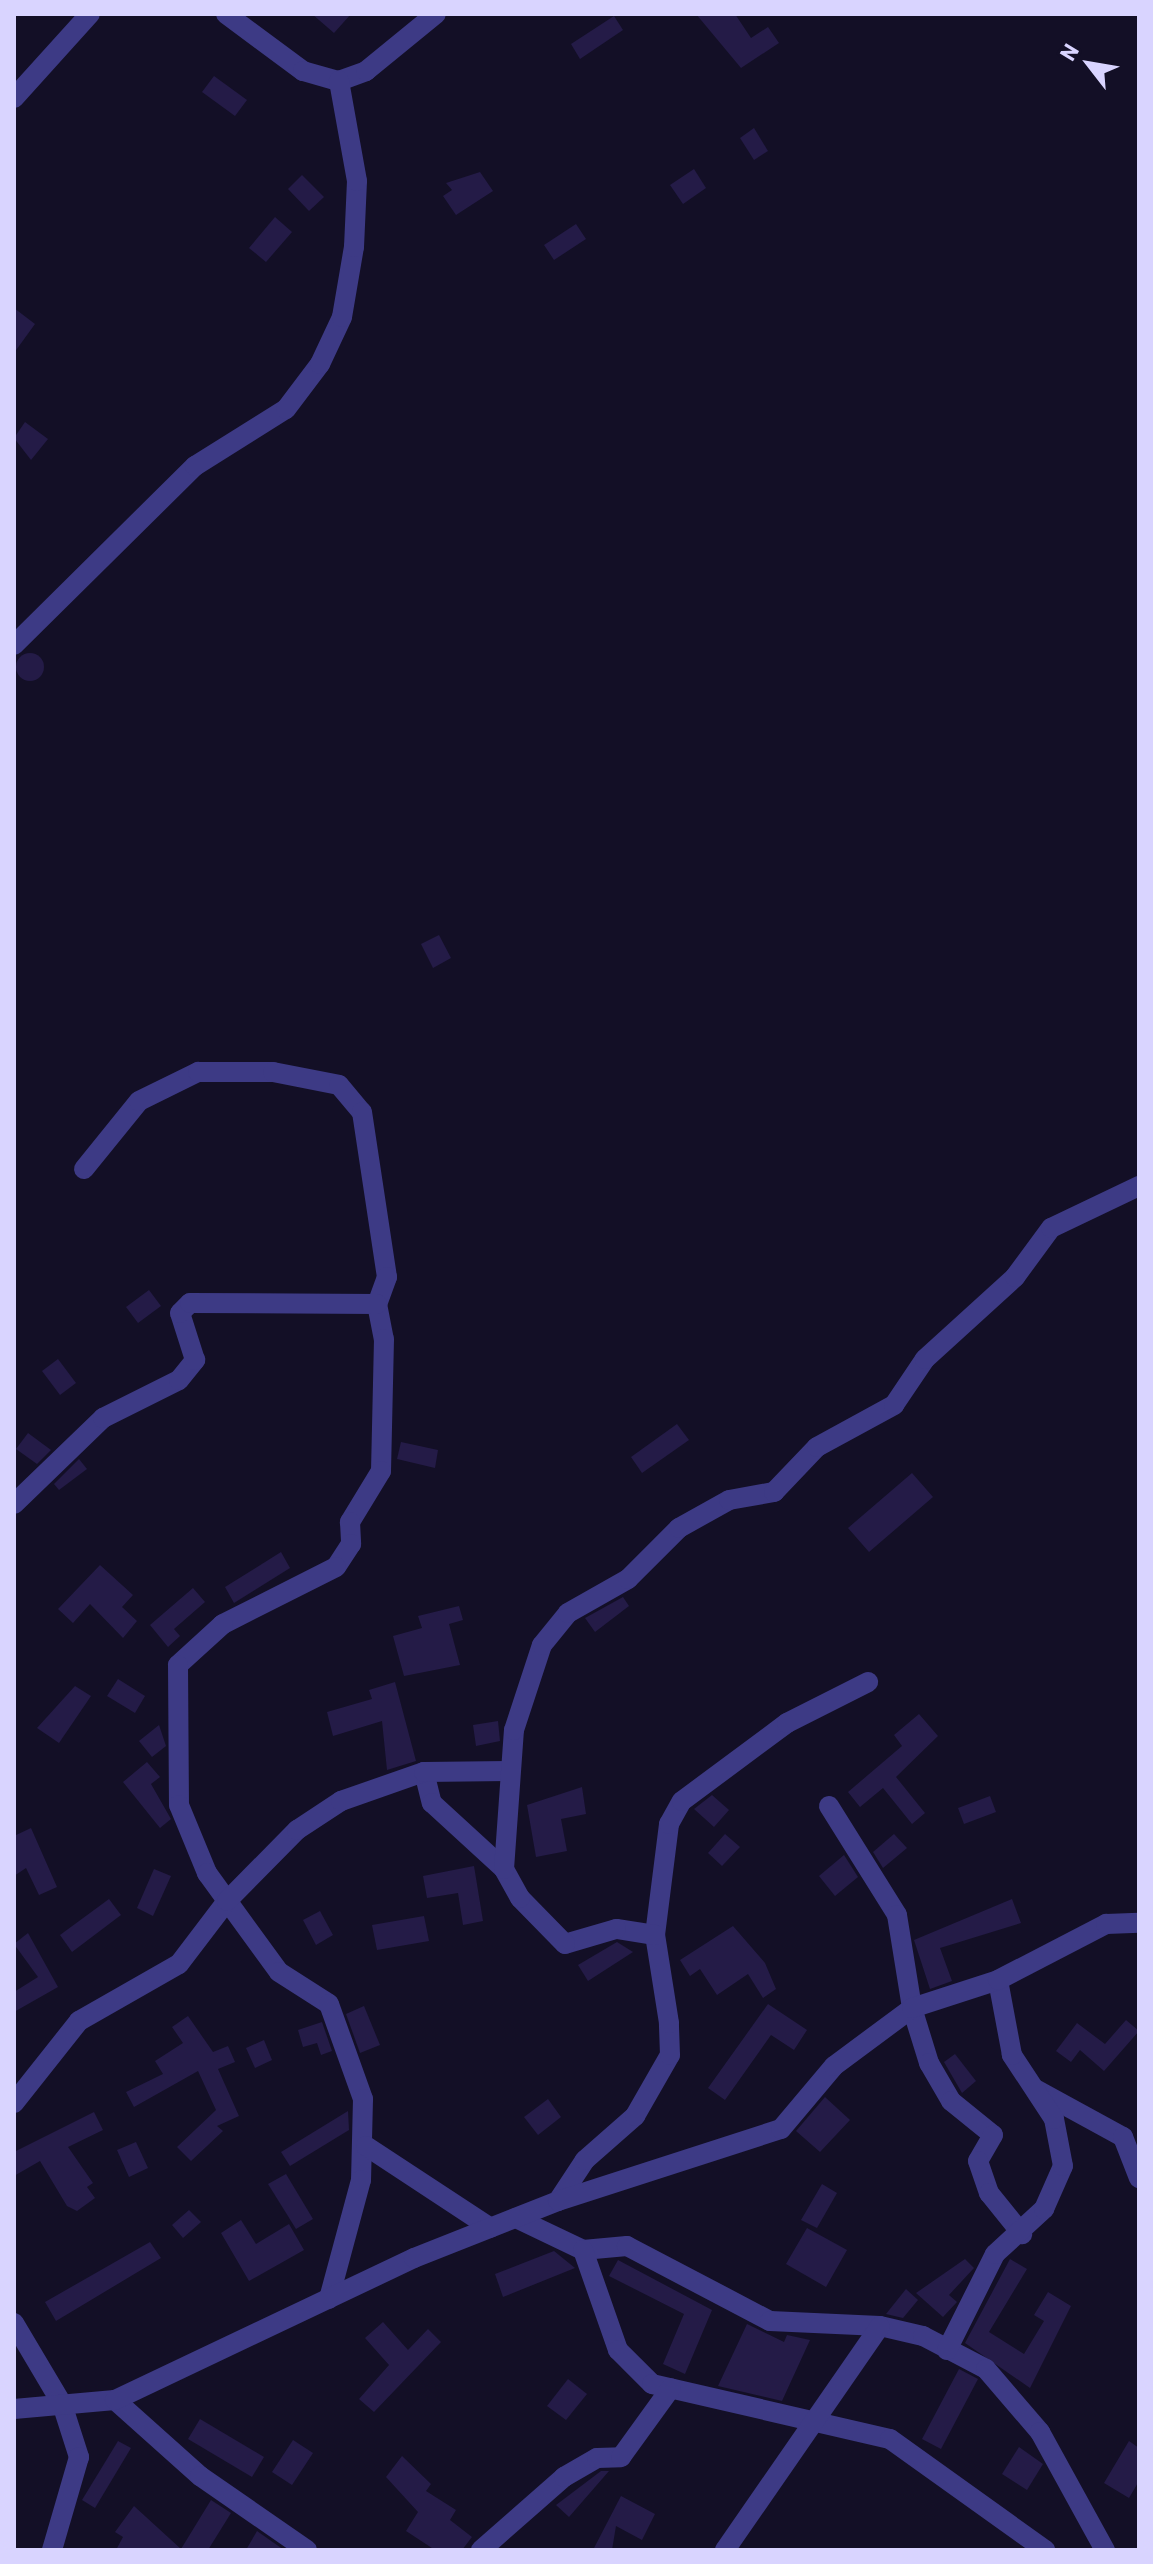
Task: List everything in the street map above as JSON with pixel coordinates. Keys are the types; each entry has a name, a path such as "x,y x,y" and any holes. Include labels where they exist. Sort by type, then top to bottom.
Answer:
{"street":[{"path":"14,98 90,14"},
{"path":"226,14 303,71 339,81 366,71 436,14"},
{"path":"14,645 195,466 286,409 320,364 342,317 354,247 357,181 339,81"},
{"path":"84,1169 139,1101 198,1072 273,1072 339,1085 362,1112 382,1213 387,1277 377,1304 384,1339 381,1471 350,1522 351,1544 336,1567 223,1624 178,1665 179,1805 227,1901 279,1972 337,2016 363,2099 366,2146 329,2299"},
{"path":"504,1869 508,1771 524,1683 568,1613 637,1572 679,1528 729,1500 774,1492 817,1447 884,1413 925,1359 1015,1277 1051,1228 1139,1186"},
{"path":"14,1504 103,1418 179,1380 195,1360 180,1313 190,1303 377,1304"},
{"path":"558,2201 585,2160 635,2116 670,2055 655,1935 669,1824 682,1801 787,1723 868,1682"},
{"path":"14,2103 79,2021 179,1964 227,1901 297,1830 341,1801 424,1772 508,1771"},
{"path":"424,1772 432,1803 504,1869 520,1898 565,1944 616,1929 655,1935"},
{"path":"829,1806 897,1915 912,2008 951,2101 993,2135 978,2161 989,2193 1022,2234"},
{"path":"14,2409 115,2400 329,2299 491,2228 558,2201 781,2129 834,2066 912,2008 998,1980 1106,1924 1139,1923"},
{"path":"947,2350 995,2254 1022,2234 1044,2209 1063,2166 1054,2119 1012,2055 998,1980"},
{"path":"1037,2090 1123,2137 1139,2178"},
{"path":"366,2146 491,2228"},
{"path":"516,2218 583,2250 627,2246 770,2321 880,2326 947,2350 986,2369 1040,2432 1105,2550"},
{"path":"583,2250 618,2350 652,2384 890,2439 1045,2550"},
{"path":"14,2323 62,2404 79,2457 52,2550"},
{"path":"725,2550 812,2419 880,2326"},
{"path":"481,2550 564,2477 597,2458 621,2457 671,2388"},
{"path":"115,2400 200,2476 307,2550"}],"building":[{"path":"312,14 351,14 334,33"},
{"path":"696,14 735,14 751,38 768,27 779,43 741,68"},
{"path":"614,16 623,30 580,59 571,44"},
{"path":"214,76 247,100 235,116 202,92"},
{"path":"754,128 768,151 754,160 740,138"},
{"path":"694,169 706,188 683,204 670,185"},
{"path":"480,172 493,191 456,215 443,196 452,190 446,183"},
{"path":"302,175 324,197 309,211 288,189"},
{"path":"275,217 292,232 266,262 249,248"},
{"path":"576,224 586,239 554,260 544,245"},
{"path":"14,308 35,324 14,353"},
{"path":"25,422 48,439 31,460 14,438"},
{"path":"30,653 40,657 44,667 40,677 30,681 20,677 16,667 20,657"},
{"path":"439,935 451,958 433,968 421,944"},
{"path":"149,1290 161,1306 138,1323 126,1307"},
{"path":"58,1359 76,1383 60,1395 42,1371"},
{"path":"677,1424 689,1440 642,1473 631,1457"},
{"path":"28,1433 51,1450 37,1464 16,1449"},
{"path":"401,1442 438,1450 435,1468 397,1459"},
{"path":"79,1459 87,1469 59,1490 54,1484"},
{"path":"912,1473 933,1497 869,1552 848,1528"},
{"path":"281,1552 290,1568 234,1603 225,1587"},
{"path":"100,1565 133,1595 122,1607 137,1621 123,1638 90,1604 73,1623 58,1609"},
{"path":"193,1588 205,1602 174,1629 180,1636 168,1647 150,1625"},
{"path":"623,1597 629,1606 595,1632 585,1618"},
{"path":"459,1606 463,1620 449,1624 460,1665 404,1676 393,1636 422,1628 418,1616"},
{"path":"118,1679 145,1696 135,1713 107,1696"},
{"path":"395,1682 416,1761 387,1770 382,1721 333,1736 327,1712 372,1699 369,1690"},
{"path":"75,1686 91,1696 59,1743 37,1728"},
{"path":"919,1714 938,1736 896,1777 925,1813 912,1824 883,1788 860,1807 848,1792 902,1746 894,1735"},
{"path":"498,1721 500,1741 476,1746 473,1725"},
{"path":"159,1725 166,1746 152,1757 139,1741"},
{"path":"147,1762 160,1777 151,1784 171,1819 160,1828 123,1782"},
{"path":"582,1787 586,1814 561,1819 567,1851 536,1857 527,1805"},
{"path":"712,1795 729,1810 714,1827 694,1809"},
{"path":"990,1796 996,1812 964,1824 958,1808"},
{"path":"31,1828 57,1887 39,1895 26,1868 14,1876 14,1836"},
{"path":"725,1834 740,1847 722,1866 708,1853"},
{"path":"894,1834 907,1848 883,1868 873,1852"},
{"path":"844,1855 858,1877 835,1896 819,1876"},
{"path":"474,1866 483,1921 463,1925 458,1893 427,1898 423,1876"},
{"path":"154,1869 171,1876 153,1916 137,1908"},
{"path":"109,1899 121,1915 72,1952 60,1935"},
{"path":"1012,1899 1021,1923 940,1948 952,1981 930,1989 914,1940"},
{"path":"320,1911 333,1935 316,1945 303,1920"},
{"path":"424,1916 429,1941 377,1950 372,1925"},
{"path":"733,1926 765,1963 776,1989 763,1998 748,1974 717,1995 700,1969 690,1976 680,1960"},
{"path":"28,1933 58,1987 14,2012 14,1992 38,1977 14,1944"},
{"path":"617,1942 633,1952 588,1981 578,1965"},
{"path":"768,2004 807,2030 794,2050 771,2035 725,2100 708,2088"},
{"path":"364,2006 380,2045 360,2053 346,2014"},
{"path":"188,2016 213,2052 228,2046 235,2062 218,2069 239,2116 217,2126 223,2131 191,2161 177,2147 216,2110 198,2071 134,2107 126,2092 163,2074 155,2061 183,2043 172,2027"},
{"path":"1126,2020 1139,2031 1104,2071 1080,2050 1071,2062 1056,2051 1077,2023 1105,2044"},
{"path":"322,2022 332,2051 321,2055 317,2043 303,2047 298,2030"},
{"path":"264,2040 272,2060 255,2068 246,2048"},
{"path":"955,2054 976,2081 962,2093 944,2062"},
{"path":"825,2097 850,2120 820,2152 796,2131"},
{"path":"548,2099 561,2117 538,2135 524,2117"},
{"path":"348,2111 349,2130 290,2166 281,2152"},
{"path":"94,2112 103,2130 68,2147 93,2183 87,2187 95,2198 77,2211 67,2206 40,2161 14,2176 14,2152"},
{"path":"136,2142 148,2168 129,2177 117,2150"},
{"path":"286,2174 313,2219 296,2229 268,2184"},
{"path":"822,2184 837,2193 817,2228 801,2220"},
{"path":"189,2210 201,2222 183,2238 172,2225"},
{"path":"241,2220 256,2244 289,2224 304,2250 249,2281 221,2233"},
{"path":"807,2228 847,2250 826,2287 786,2264"},
{"path":"150,2242 161,2258 56,2321 45,2302"},
{"path":"554,2251 575,2268 503,2297 495,2274"},
{"path":"965,2259 974,2268 949,2295 957,2302 943,2317 916,2293"},
{"path":"1010,2259 1027,2269 989,2332 1024,2354 1044,2321 1034,2315 1048,2292 1071,2306 1030,2388 965,2343"},
{"path":"618,2260 712,2310 685,2374 663,2364 684,2314 609,2276"},
{"path":"906,2289 918,2300 903,2318 886,2314"},
{"path":"383,2322 408,2350 428,2329 441,2342 374,2412 359,2399 389,2365 365,2338"},
{"path":"747,2324 784,2342 787,2335 810,2340 782,2401 718,2386"},
{"path":"959,2369 978,2379 941,2449 922,2439"},
{"path":"568,2379 587,2394 566,2420 547,2406"},
{"path":"200,2419 264,2457 252,2477 188,2439"},
{"path":"293,2440 313,2453 292,2485 272,2472"},
{"path":"118,2441 131,2448 95,2508 82,2500"},
{"path":"1129,2441 1139,2448 1139,2481 1129,2498 1104,2483"},
{"path":"1019,2447 1043,2464 1027,2490 1002,2474"},
{"path":"402,2456 431,2484 426,2491 456,2510 450,2520 472,2537 462,2550 435,2550 406,2531 418,2512 386,2477"},
{"path":"601,2471 609,2471 569,2517 556,2505"},
{"path":"621,2496 655,2514 642,2540 616,2526 612,2550 593,2550"},
{"path":"211,2500 231,2513 208,2550 116,2550 123,2537 115,2532 134,2506 181,2549"},
{"path":"257,2531 284,2550 246,2550"}]}
